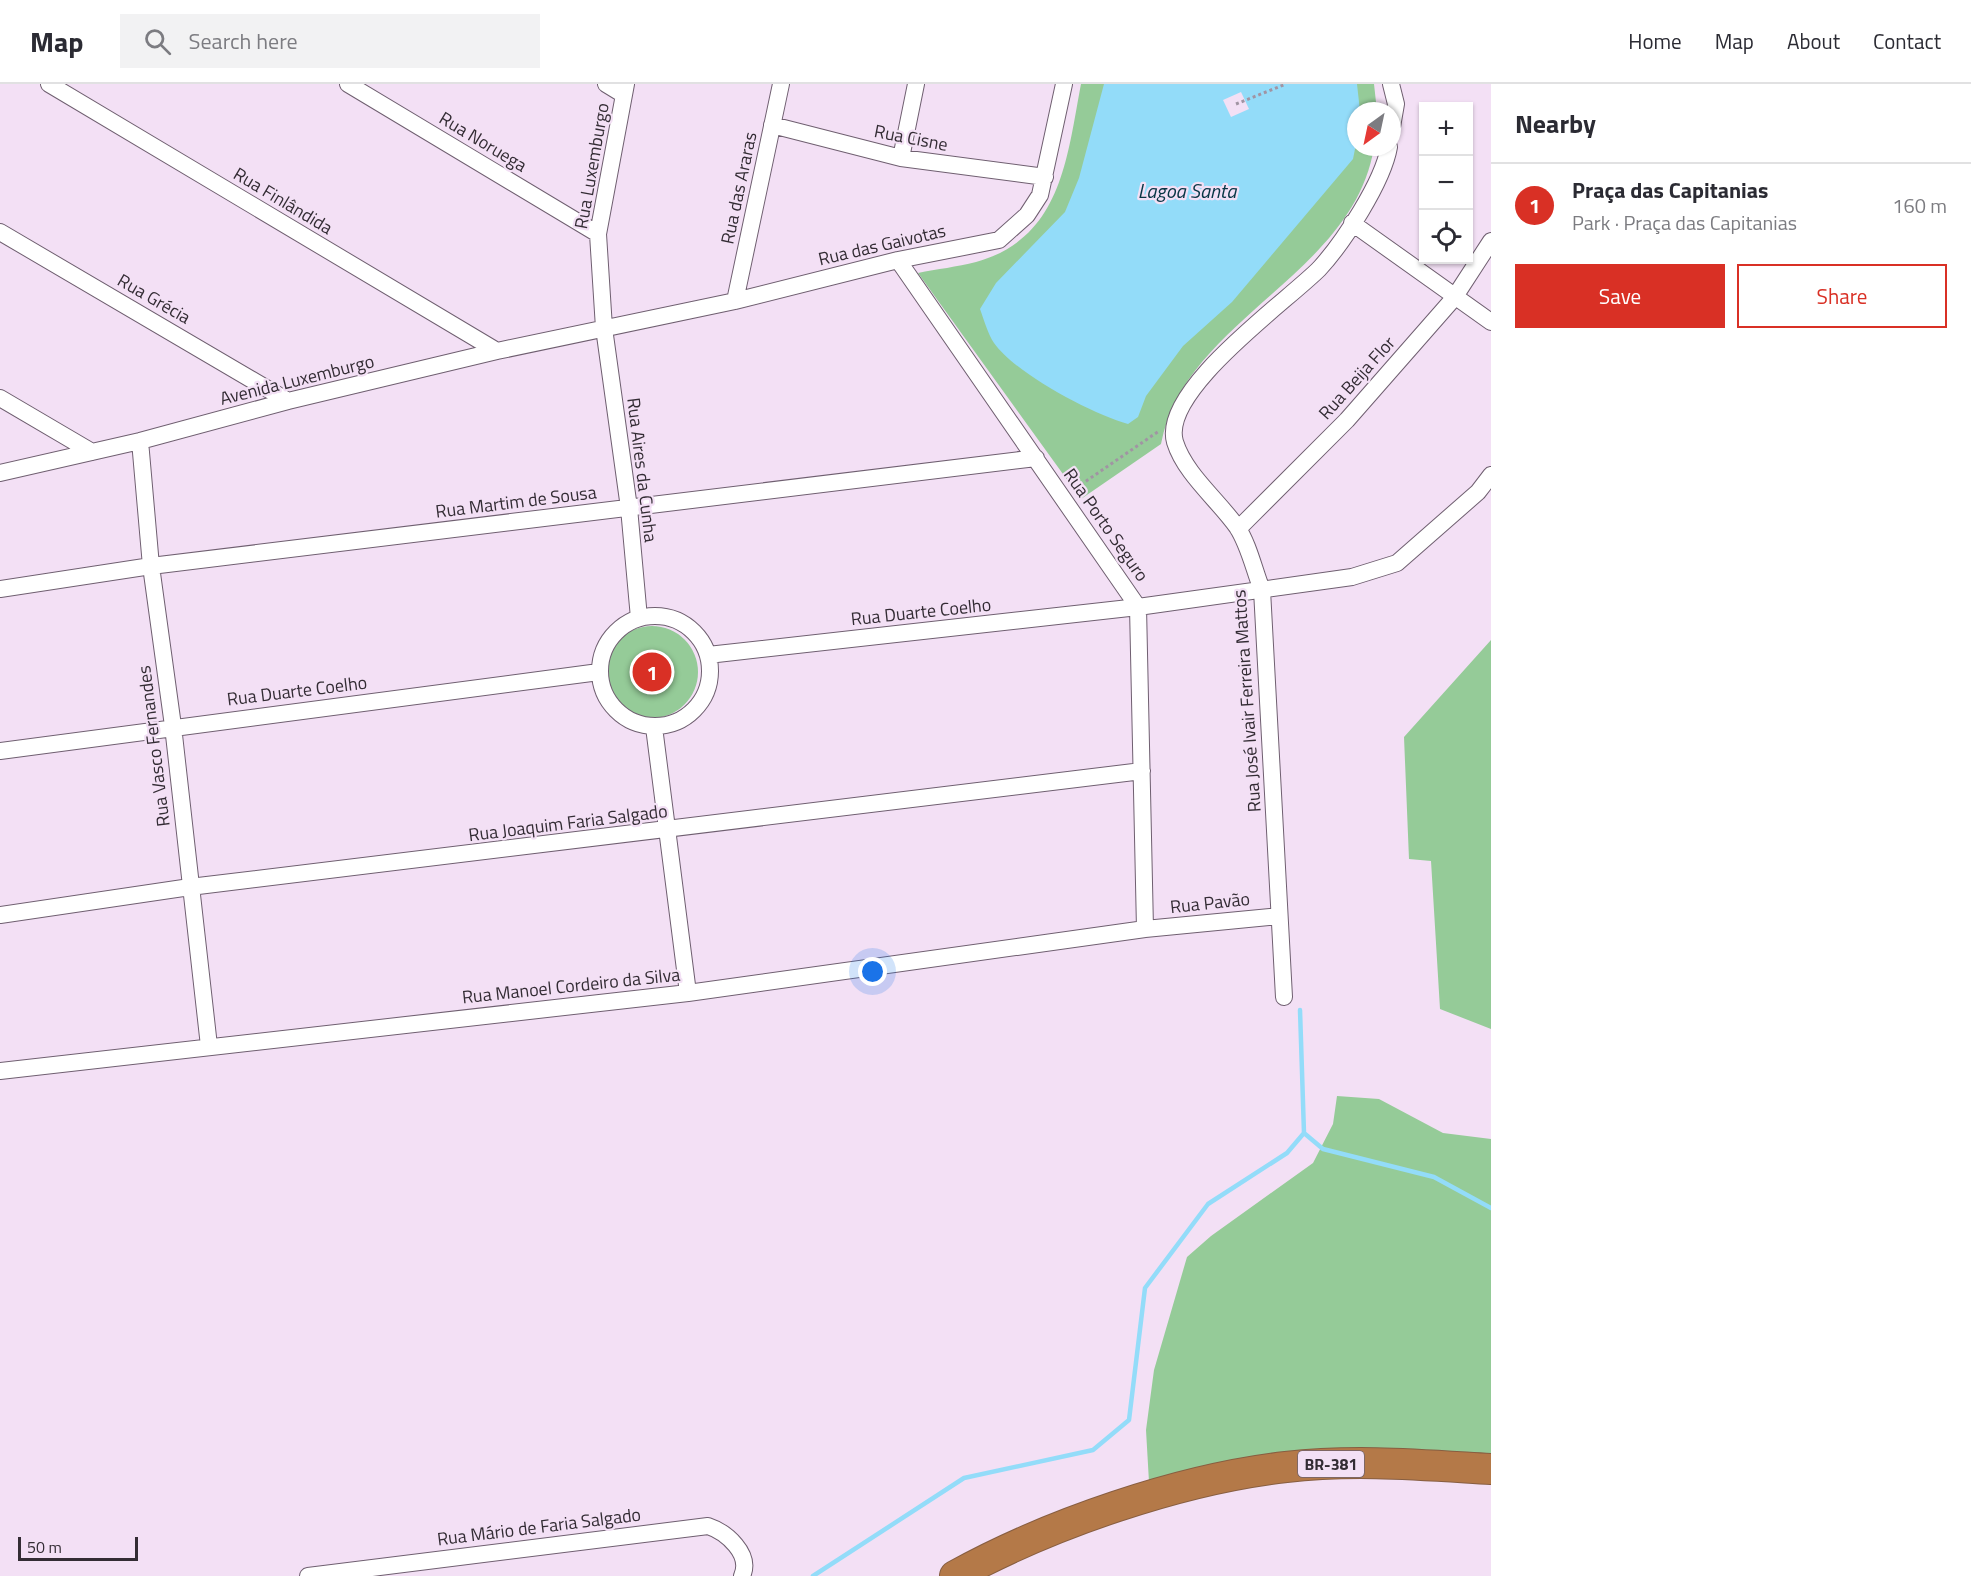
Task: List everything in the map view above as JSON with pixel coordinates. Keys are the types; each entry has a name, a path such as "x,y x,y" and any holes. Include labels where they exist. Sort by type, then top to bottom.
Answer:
{"highway":[{"name":"BR-381","path":"955,1576 997,1553 1089,1516 1197,1484 1286,1467 1370,1462 1491,1469"}],"street":[{"name":"Rua Finlândida","path":"49,84 497,351"},
{"name":"Rua Noruega","path":"348,84 598,234"},
{"path":"606,84 625,90"},
{"name":"Rua das Araras","path":"735,301 781,84"},
{"path":"901,158 916,84"},
{"name":"Rua das Gaivotas","path":"604,328 735,301 898,260 999,240 1027,215 1040,195 1046,177 1064,84"},
{"path":"1391,84 1396,102"},
{"path":"1397,102 1405,84"},
{"name":"Rua Luxemburgo","path":"604,328 598,234 625,90"},
{"name":"Rua Cisne","path":"772,125 901,158 1046,177"},
{"path":"1175,420 1189,392 1218,360 1320,268 1374,188 1386,156"},
{"path":"1352,223 1454,298 1491,322"},
{"name":"Rua Grécia","path":"0,232 288,401"},
{"name":"Rua Beija Flor","path":"1238,529 1347,420 1454,298 1491,241"},
{"name":"Rua Porto Seguro","path":"898,260 1138,607 1145,929"},
{"name":"Avenida Luxemburgo","path":"0,473 140,441 288,401 604,328"},
{"name":"Rua Aires da Cunha","path":"604,328 629,508 639,618"},
{"path":"0,398 92,452"},
{"name":"Rua José Ivair Ferreira Mattos","path":"1175,420 1175,442 1185,462 1238,529 1262,590 1284,997"},
{"name":"Rua Vasco Fernandes","path":"140,441 151,566 173,726 209,1046"},
{"name":"Rua Martim de Sousa","path":"0,589 151,566 1036,458"},
{"name":"Rua Duarte Coelho","path":"708,656 1138,607 1352,577 1397,562 1478,492 1491,475"},
{"path":"664,617 681,623 696,634 708,656 710,676 705,697 692,713 674,724 654,727 632,723 615,711 603,693 599,672 602,654 610,638 623,626 639,618 664,617"},
{"name":"Rua Duarte Coelho","path":"0,751 173,726 599,672"},
{"path":"654,727 688,993"},
{"name":"Rua Joaquim Faria Salgado","path":"0,915 190,887 668,831 1142,771"},
{"name":"Rua Pavão","path":"1145,929 1279,916"},
{"name":"Rua Manoel Cordeiro da Silva","path":"0,1071 688,993 1145,929"},
{"name":"Rua Mário de Faria Salgado","path":"308,1576 708,1526 720,1530 738,1548 743,1560 742,1576"}],"path":[{"path":"1236,104 1286,84"},
{"path":"1062,498 1175,420"}],"green space":[{"name":"Lagoa Santa","path":"1081,84 1374,84 1376,102 1347,102 1347,156 1371,156 1360,192 1335,231 1304,265 1233,329 1201,363 1176,400 1161,444 1081,499 918,273 976,262 1005,250 1027,234 1043,214 1056,191 1071,139"},
{"path":"652,626 669,630 684,640 694,655 698,672 694,689 684,704 669,714 652,718 635,714 620,704 610,689 606,672 610,655 620,640 635,630"},
{"path":"1491,640 1491,1029 1440,1009 1431,861 1409,859 1404,737"},
{"path":"1337,1096 1379,1099 1443,1133 1491,1139 1491,1456 1386,1448 1237,1460 1149,1482 1146,1430 1154,1370 1187,1257 1211,1236 1313,1163 1333,1124"}],"water":[{"name":"Lagoa Santa","path":"1104,84 1357,84 1359,102 1347,102 1347,156 1354,156 1353,159 1232,302 1183,346 1146,396 1138,417 1128,424 1076,402 1019,367 994,343 980,309 996,283 1065,212 1079,178"}],"pier":[{"path":"1241,92 1249,109 1231,117 1223,100"}],"waterway":[{"path":"813,1576 964,1478 1093,1450 1129,1420 1145,1288 1208,1204 1287,1153 1304,1133 1300,1010"},
{"path":"1304,1133 1323,1149 1434,1177 1491,1208"}],"place":[{"name":"Praça das Capitanias","path":"652,672"}]}
